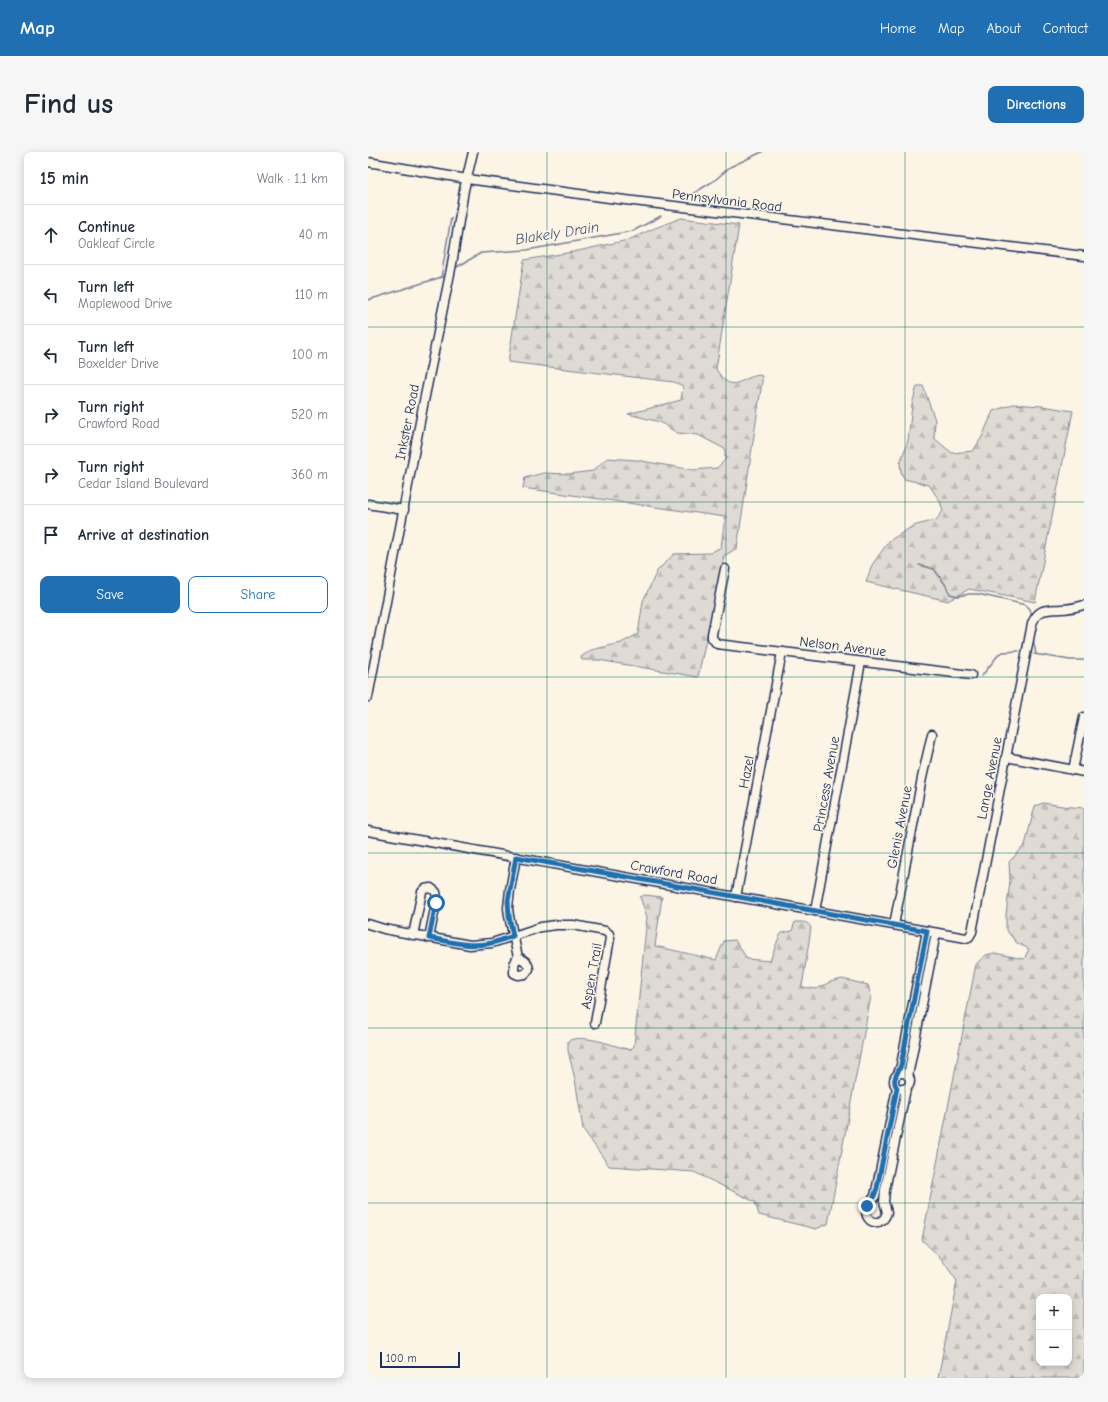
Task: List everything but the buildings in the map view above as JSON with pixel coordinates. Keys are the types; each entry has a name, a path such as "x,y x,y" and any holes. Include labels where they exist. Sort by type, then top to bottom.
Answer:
{"street":[{"name":"Inkster Road","path":"368,697 452,264 464,190 473,152"},
{"name":"Pennsylvania Road","path":"368,162 467,179 609,198 1084,256"},
{"path":"368,504 404,510"},
{"name":"Nelson Avenue","path":"725,569 712,634 714,641 721,645 971,675"},
{"name":"Lange Avenue","path":"972,932 1031,629 1035,617 1044,610 1068,609 1084,605"},
{"name":"Hazel","path":"736,897 782,652"},
{"name":"Princess Avenue","path":"816,911 861,662"},
{"path":"1073,770 1084,717"},
{"name":"Glenis Avenue","path":"894,925 922,778 932,734"},
{"path":"1006,757 1084,772"},
{"name":"Crawford Road","path":"368,831 964,938 970,937 972,932"},
{"path":"516,857 508,901 509,916 518,958"},
{"path":"413,935 422,892 425,889 431,888 436,892 437,898 429,938"},
{"path":"368,924 384,929 463,944 477,945 492,943 513,936"},
{"name":"Aspen Trail","path":"513,936 541,927 564,924 601,930 609,934 609,948 596,1023"},
{"path":"881,1189 890,1141 897,1088 894,1079 898,1074 901,1065 927,931"},
{"path":"890,1141 906,1088 910,1084 908,1076 936,933"},
{"path":"912,1005 922,1007"},
{"path":"898,1074 908,1076"},
{"path":"897,1088 903,1090 906,1088"}],"green space":[{"path":"681,218 739,225 716,369 721,377 731,383 740,382 758,375 762,376 737,548 724,556 698,677 598,660 582,660 581,657 591,650 621,643 638,634 643,601 657,571 674,554 710,553 721,547 725,517 523,488 525,478 543,473 569,474 593,471 607,458 636,460 693,470 717,468 725,460 725,449 698,435 677,433 660,422 628,414 681,400 683,386 674,382 508,362 524,260 573,252 628,240"},
{"path":"917,386 923,386 935,420 934,438 952,453 973,451 982,437 993,411 1013,404 1042,406 1073,411 1035,602 969,589 948,601 866,582 872,565 889,541 913,526 936,520 943,511 940,501 929,485 904,479 901,472 900,463 908,441 912,405"},
{"path":"1043,803 1084,808 1084,1378 938,1378 957,1281 940,1257 922,1240 976,964 986,955 994,953 1024,959 1029,949 1017,943 1006,930 1006,915 1010,881 1009,862 1025,845 1035,806"},
{"path":"645,895 662,897 655,946 716,960 724,941 735,940 747,959 770,961 782,933 792,931 795,922 804,922 811,928 802,987 817,989 830,982 842,979 868,985 871,996 828,1224 816,1229 759,1215 755,1202 694,1172 609,1166 583,1129 575,1079 568,1051 568,1041 581,1038 590,1039 630,1050 634,1046 647,917 640,897"}],"waterway":[{"name":"Blakely Drain","path":"691,195 715,180 730,167 762,152"},
{"name":"Blakely Drain","path":"457,267 481,253 527,250 633,231 661,216"},
{"path":"441,278 451,218"},
{"name":"Blakely Drain","path":"368,300 445,276"},
{"path":"919,565 934,569 950,594 958,596 978,594 1026,605 1030,609 1032,618"},
{"path":"1033,639 1036,654"},
{"path":"981,677 999,654 1003,652 1019,651"},
{"path":"1034,654 1070,660 1084,660"}],"route":[{"path":"436,903 429,938 477,945 492,943 513,936 508,901 516,857 927,931 901,1065 898,1074 894,1079 897,1088 877,1188 875,1196 867,1206"}]}
